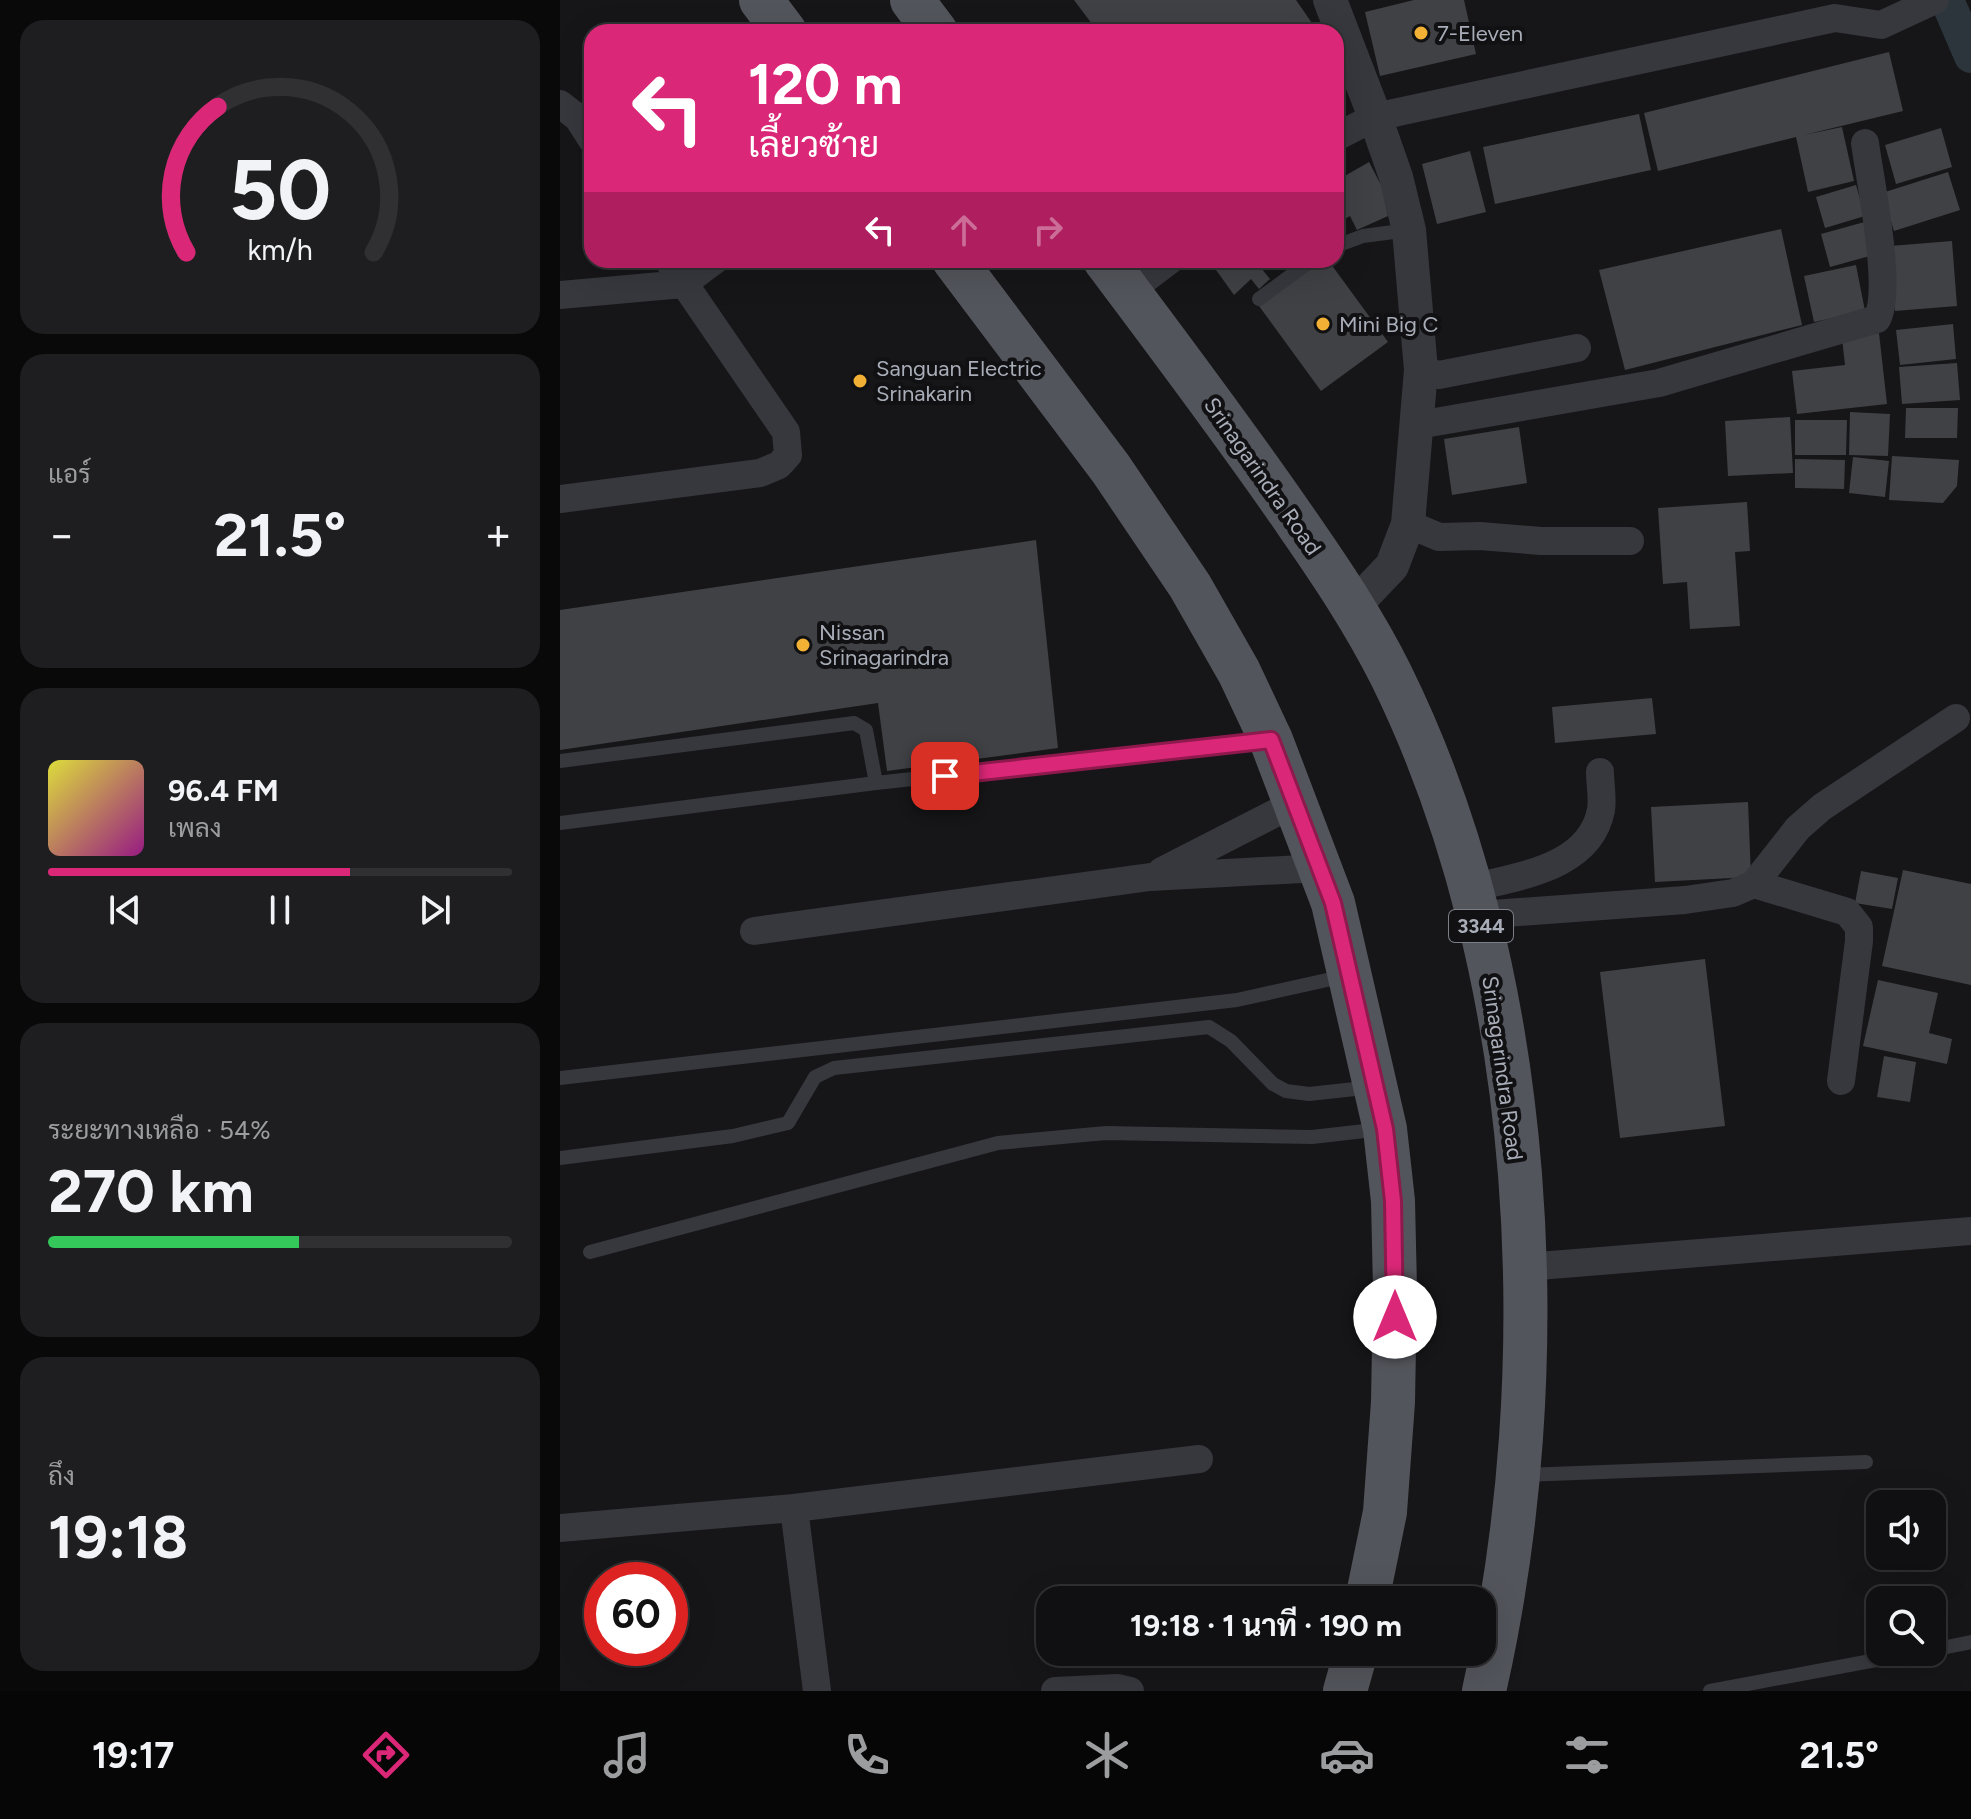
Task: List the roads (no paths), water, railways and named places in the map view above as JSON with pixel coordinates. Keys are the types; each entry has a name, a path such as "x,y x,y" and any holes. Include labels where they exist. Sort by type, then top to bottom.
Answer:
{"main road":[{"path":"761,0 779,24"},
{"path":"912,0 930,24"},
{"path":"960,268 1111,469 1190,586 1239,672 1271,740 1333,903 1385,1129 1393,1201 1393,1402 1385,1512 1370,1586"},
{"name":"Srinagarindra Road","path":"1117,276 1267,479 1354,606 1392,676 1434,775 1476,901 1503,1034 1526,1267 1519,1475 1501,1618 1484,1691"},
{"path":"1345,1691 1352,1666"}],"street":[{"path":"1330,0 1339,24"},
{"path":"1344,133 1375,117 1842,9 1881,25 1935,0"},
{"path":"1344,36 1396,177 1409,230 1421,370 1408,524 1392,566 1354,606"},
{"path":"560,104 578,118 584,127"},
{"path":"1418,425 1659,383 1877,319 1881,312 1884,285 1865,143"},
{"path":"560,499 760,473 779,465 788,455 786,432 673,268"},
{"path":"560,295 683,284 704,268"},
{"path":"1117,276 1144,268"},
{"path":"1421,370 1439,375 1577,348"},
{"path":"1408,524 1439,537 1630,541"},
{"path":"1476,901 1685,900 1733,893 1754,884 1798,828 1822,807 1956,718"},
{"path":"1476,901 1555,866 1580,847 1594,830 1601,810 1600,772"},
{"path":"1150,877 1295,803"},
{"path":"754,931 1150,877 1320,868"},
{"path":"1754,884 1847,912 1859,927 1841,1081"},
{"path":"1526,1267 1971,1231"},
{"path":"560,1528 794,1508 1199,1459"},
{"path":"794,1508 817,1691"},
{"path":"1055,1691 1117,1688 1130,1691"}],"lane":[{"path":"1344,243 1363,236 1409,230"},
{"path":"1259,299 1301,268"},
{"path":"560,761 854,723 866,730 876,783"},
{"path":"560,823 876,783 1271,740"},
{"path":"560,1078 1237,1000 1349,975"},
{"path":"560,1158 733,1136 788,1123 815,1077 834,1068 1209,1027 1231,1041 1273,1084 1286,1091 1309,1094 1376,1087"},
{"path":"590,1252 998,1143 1106,1133 1312,1137 1385,1129"},
{"path":"1519,1475 1866,1462"},
{"path":"1946,1647 1971,1642"},
{"path":"1710,1691 1866,1662"}],"waterway":[{"path":"1947,0 1971,56"}],"place":[{"name":"7-Eleven","path":"1421,33"},
{"name":"Mini Big C","path":"1323,324"},
{"name":"Sanguan Electric Srinakarin","path":"860,381"},
{"name":"Nissan Srinagarindra","path":"803,645"}]}
